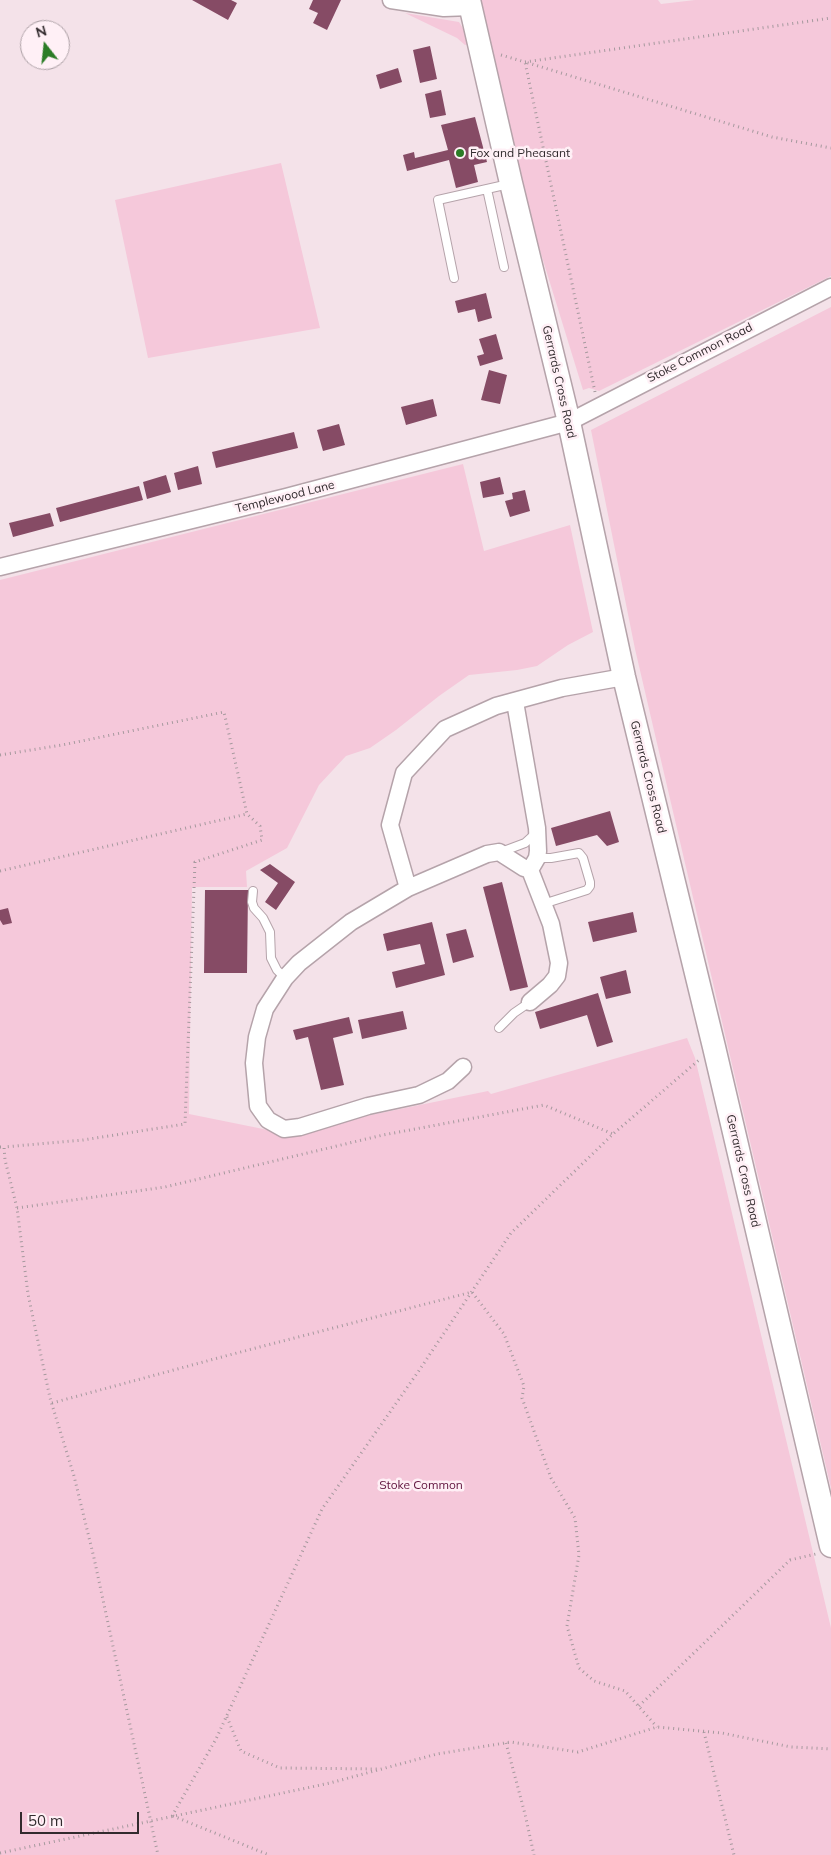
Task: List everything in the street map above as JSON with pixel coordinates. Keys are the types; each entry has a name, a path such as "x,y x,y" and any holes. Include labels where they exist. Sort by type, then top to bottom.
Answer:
{"main road":[{"name":"Gerrards Cross Road","path":"470,4 569,422 624,677 714,1047 827,1549"}],"street":[{"path":"391,0 444,8 470,4"},
{"name":"Stoke Common Road","path":"569,422 598,405 831,287"},
{"name":"Templewood Lane","path":"0,567 286,497 569,422"},
{"path":"408,888 390,825 404,773 445,729 496,706 562,688 624,677"},
{"path":"515,702 532,791 539,845 534,864 543,904 551,924 559,963 557,976 550,985 530,1002"},
{"path":"463,1067 448,1081 419,1095 368,1106 284,1129 268,1120 258,1106 254,1063 257,1037 265,1009 285,978 299,963 351,922 408,888 487,854 499,852 524,868 534,864"}],"lane":[{"path":"454,278 438,200 511,183"},
{"path":"487,189 504,267"},
{"path":"499,852 525,843 537,831"},
{"path":"534,864 551,858 579,853 583,858 590,882 587,890 543,904"},
{"path":"253,891 252,902 254,908 264,918 270,932 271,958 277,970 285,978"},
{"path":"499,1028 514,1012 530,1002"}],"path":[{"path":"525,62 831,18"},
{"path":"481,50 772,137 831,148"},
{"path":"525,62 598,405"},
{"path":"0,755 62,745 224,712 247,814 260,826 262,840 195,862 185,1124 83,1140 2,1147 17,1208 28,1294 52,1403 74,1476 94,1558 158,1855"},
{"path":"0,871 247,814"},
{"path":"172,1816 226,1716 322,1509 418,1372 511,1233 613,1134 714,1047"},
{"path":"17,1208 165,1187 383,1135 544,1105 613,1134"},
{"path":"52,1403 472,1292"},
{"path":"472,1292 504,1334 524,1386 522,1398 551,1478 576,1518 579,1555 567,1626 579,1668 594,1681 625,1691 657,1727"},
{"path":"639,1706 790,1560 827,1549"},
{"path":"226,1716 240,1750 280,1768 384,1769"},
{"path":"0,1853 330,1783 436,1754 511,1742 578,1752 657,1727 722,1733 790,1747 831,1749"},
{"path":"704,1732 734,1855"},
{"path":"506,1743 534,1855"},
{"path":"172,1816 269,1855"}],"green space":[{"path":"480,0 658,0 661,4 695,0 831,0 831,276 599,391 589,388 583,390 514,166"},
{"path":"405,13 459,22 466,33 468,44 465,45 457,38"},
{"path":"281,163 320,328 148,358 115,200"},
{"path":"831,307 831,1488 635,649 591,430"},
{"name":"Stoke Common","path":"463,464 484,551 570,525 593,632 568,645 537,666 469,675 370,748 346,756 319,785 287,848 246,871 247,887 192,887 189,1114 283,1133 488,1091 491,1094 687,1038 695,1058 831,1628 831,1855 0,1855 0,580"}],"building":[{"path":"192,0 231,0 237,3 228,20"},
{"path":"313,0 341,0 327,30 313,23 318,13 309,9"},
{"path":"430,46 437,79 420,83 413,50"},
{"path":"398,68 402,82 380,89 376,75"},
{"path":"441,90 446,115 430,118 425,94"},
{"name":"Fox and Pheasant","path":"475,117 487,162 474,165 478,182 456,188 449,160 407,171 403,155 414,152 415,158 448,150 441,125"},
{"path":"486,293 492,318 478,322 475,309 458,313 455,301"},
{"path":"496,334 503,359 480,366 477,356 484,354 479,339"},
{"path":"489,370 507,375 500,404 481,400"},
{"path":"433,399 437,416 406,425 401,407"},
{"path":"339,424 345,445 323,451 317,430"},
{"path":"294,432 298,448 216,468 212,452"},
{"path":"198,466 202,484 178,490 174,473"},
{"path":"166,475 171,492 147,499 143,482"},
{"path":"500,477 504,494 483,498 480,482"},
{"path":"139,486 143,500 60,522 56,508"},
{"path":"525,490 530,511 510,517 505,501 513,499 512,493"},
{"path":"50,513 54,526 13,537 9,523"},
{"path":"610,811 619,842 607,846 597,835 556,846 551,828"},
{"path":"270,864 295,882 276,910 265,902 278,883 260,870"},
{"path":"502,882 528,987 510,991 483,887"},
{"path":"205,890 248,890 247,973 204,973"},
{"path":"8,908 12,923 3,925 0,920 0,910"},
{"path":"633,912 637,932 593,942 588,922"},
{"path":"432,922 445,975 396,988 392,972 425,964 420,944 387,951 383,934"},
{"path":"466,929 474,957 453,963 446,934"},
{"path":"626,970 631,993 606,999 600,977"},
{"path":"598,993 613,1042 597,1047 587,1015 540,1029 535,1012"},
{"path":"403,1011 407,1029 362,1039 358,1020"},
{"path":"349,1017 353,1033 333,1038 344,1085 321,1090 308,1037 296,1040 293,1030"}],"place":[{"name":"Fox and Pheasant","path":"460,153"}]}
